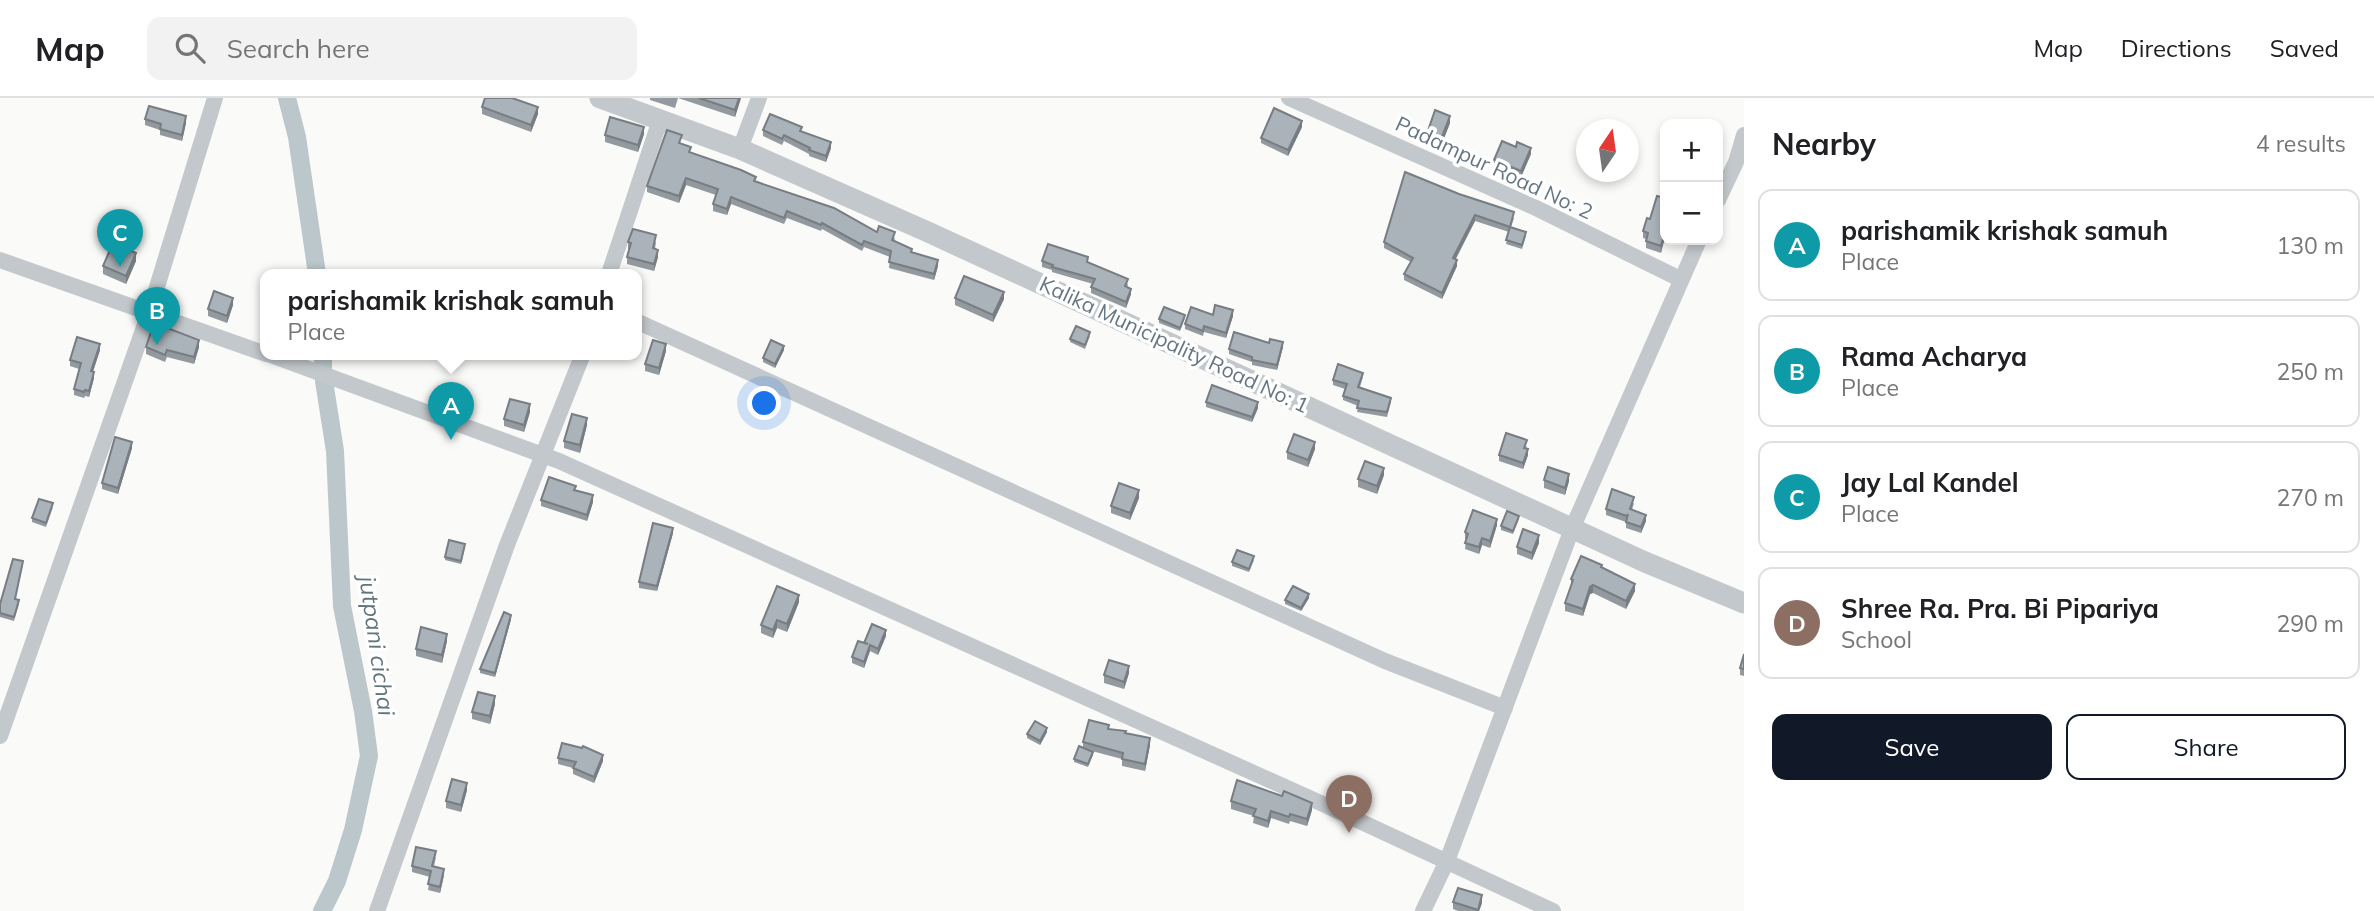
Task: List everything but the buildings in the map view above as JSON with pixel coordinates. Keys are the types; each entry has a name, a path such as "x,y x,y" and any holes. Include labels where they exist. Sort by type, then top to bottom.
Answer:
{"street":[{"path":"0,736 149,313 215,98"},
{"name":"Kalika Municipality Road No: 1","path":"600,98 740,149 928,232 1572,529 1744,603"},
{"path":"740,149 759,98"},
{"name":"Padampur Road No: 2","path":"1289,98 1536,208 1680,279"},
{"path":"611,269 660,120"},
{"path":"1723,192 1740,165 1744,135"},
{"path":"1423,911 1447,861 1572,529 1697,245"},
{"path":"0,260 260,352"},
{"path":"642,324 1372,655 1505,709"},
{"path":"283,360 544,456 1553,911"},
{"path":"377,911 507,545 581,360"}],"waterway":[{"path":"287,98 297,137 316,269"},
{"path":"323,360 323,367"},
{"name":"jutpani cichai","path":"322,911 337,881 353,830 369,756 342,606 335,451 324,381"}],"place":[{"name":"Jay Lal Kandel","path":"120,267"},
{"name":"Rama Acharya","path":"157,345"},
{"name":"parishamik krishak samuh","path":"451,440"},
{"name":"Shree Ra. Pra. Bi Pipariya","path":"1349,833"}]}
